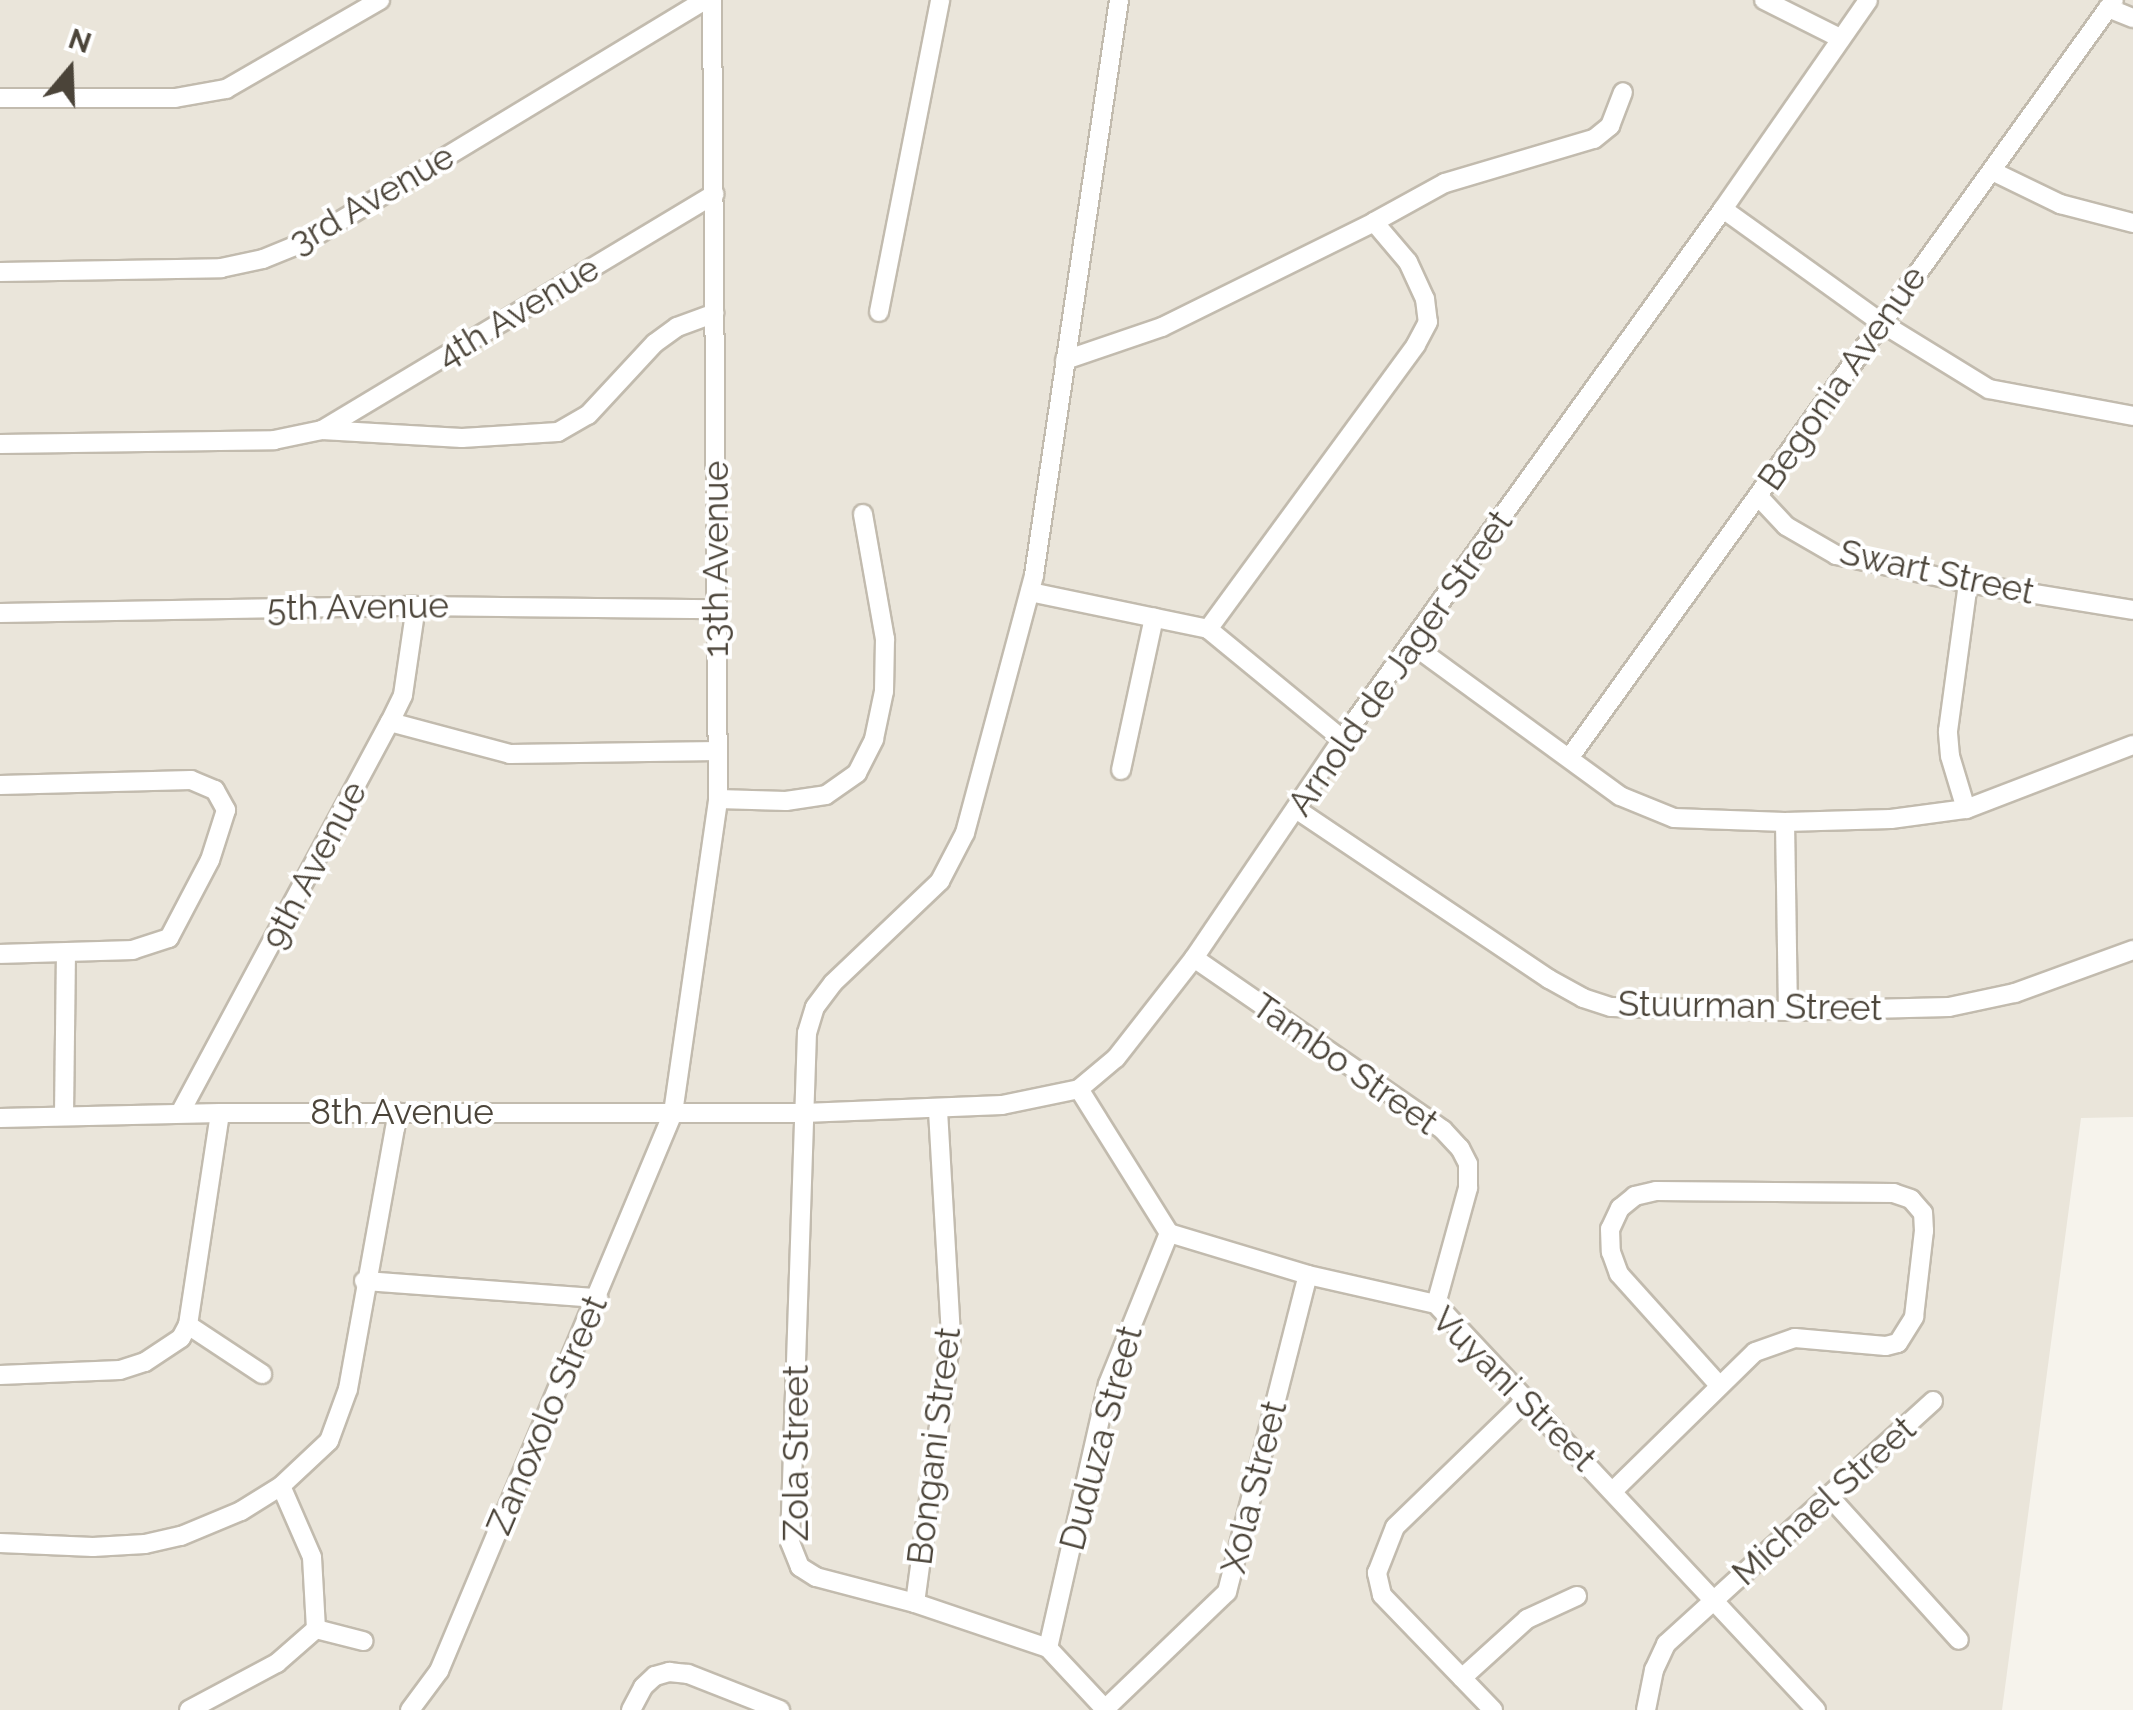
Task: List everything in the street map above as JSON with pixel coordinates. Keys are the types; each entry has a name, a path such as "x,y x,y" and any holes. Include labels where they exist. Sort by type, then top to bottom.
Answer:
{"street":[{"path":"0,98 175,98 226,89 380,0"},
{"name":"13th Avenue","path":"673,1114 718,799 714,194 708,0"},
{"name":"3rd Avenue","path":"0,272 221,268 263,259 307,241 708,0"},
{"path":"879,312 940,0"},
{"name":"Zola Street","path":"1104,1710 1048,1648 915,1603 816,1576 800,1567 790,1542 807,1033 815,1006 833,983 940,881 965,832 1030,592 1119,0"},
{"path":"1764,0 1840,38"},
{"name":"Arnold de Jager Street","path":"1080,1089 1116,1058 1194,958 1342,739 1723,210 1868,0"},
{"path":"2111,4 2133,18"},
{"name":"Begonia Avenue","path":"1570,758 2111,4"},
{"path":"1065,360 1162,327 1445,183 1594,139 1610,126 1623,92"},
{"path":"1992,171 2060,204 2133,223"},
{"name":"4th Avenue","path":"322,430 714,194"},
{"path":"1723,210 1880,322 1989,390 2133,416"},
{"path":"1208,629 1416,345 1428,322 1425,299 1408,262 1374,222"},
{"name":"4th Avenue","path":"0,444 274,440 322,430 462,438 558,432 588,415 655,343 677,327 715,313"},
{"name":"Swart Street","path":"1758,496 1786,526 1836,554 1968,583 2133,610"},
{"path":"718,799 786,801 826,795 857,773 874,739 884,690 885,638 863,514"},
{"path":"1966,809 1948,731 1968,583"},
{"path":"1030,592 1208,629 1342,739"},
{"name":"5th Avenue","path":"0,613 416,606 716,610"},
{"name":"9th Avenue","path":"180,1114 403,695 416,606"},
{"path":"1122,770 1154,618"},
{"path":"1413,644 1620,796 1674,818 1784,822 1891,819 1966,809 2133,746"},
{"path":"390,722 510,754 718,751"},
{"path":"0,784 191,780 215,790 226,810 210,860 169,938 133,950 0,954"},
{"name":"Stuurman Street","path":"1296,808 1583,998 1611,1007 1788,1011 1967,1004 2015,994 2133,950"},
{"path":"1784,822 1788,1011"},
{"path":"64,1115 66,954"},
{"name":"Tambo Street","path":"1194,958 1443,1130 1460,1148 1468,1164 1468,1188 1436,1304"},
{"path":"804,1113 1002,1104 1080,1089 1169,1233"},
{"name":"Bongani Street","path":"915,1603 951,1336 938,1109"},
{"path":"0,1542 146,1544 182,1536 241,1511 281,1486 329,1441 348,1389 364,1281 398,1112"},
{"path":"0,1375 120,1370 145,1362 181,1338 188,1325 220,1113"},
{"name":"8th Avenue","path":"0,1118 220,1113 804,1113"},
{"name":"Zanoxolo Street","path":"410,1710 439,1670 673,1114"},
{"path":"1614,1490 1718,1384 1755,1352 1795,1338 1886,1346 1898,1343 1914,1317 1924,1230 1923,1213 1911,1199 1894,1193 1656,1191 1635,1196 1620,1208 1610,1230 1610,1252 1619,1274 1718,1384"},
{"name":"Vuyani Street","path":"1169,1233 1308,1275 1436,1304 1816,1710"},
{"name":"Duduza Street","path":"1048,1648 1108,1384 1169,1233"},
{"name":"Xola Street","path":"1104,1710 1227,1592 1308,1275"},
{"path":"364,1281 598,1298"},
{"path":"188,1325 262,1374"},
{"path":"1493,1710 1382,1596 1377,1573 1395,1527 1528,1398"},
{"name":"Michael Street","path":"1646,1710 1654,1670 1666,1644 1933,1401"},
{"path":"189,1710 276,1663 316,1630 317,1576 281,1486"},
{"path":"1828,1494 1959,1640"},
{"path":"1462,1678 1527,1620 1577,1596"},
{"path":"316,1630 364,1641"},
{"path":"630,1710 643,1687 655,1676 688,1674 780,1710"}],"shaded area":[{"path":"0,0 2133,0 2133,1117 2081,1118 2002,1710 0,1710"}]}
